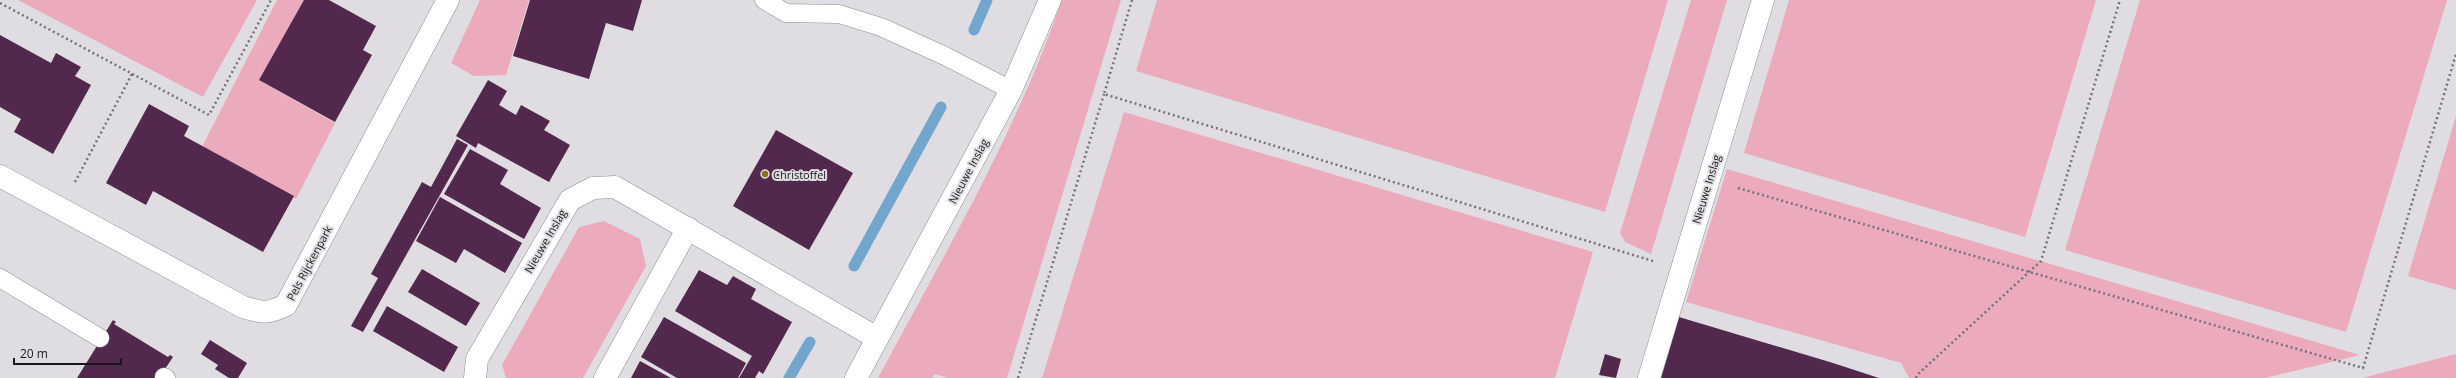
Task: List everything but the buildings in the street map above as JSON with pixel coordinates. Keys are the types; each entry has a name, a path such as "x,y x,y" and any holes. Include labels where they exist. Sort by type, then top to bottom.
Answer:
{"street":[{"name":"Pels Rijckenpark","path":"0,176 243,307 260,312 272,312 286,305 448,0"},
{"name":"Nieuwe Inslag","path":"856,378 1011,90 1050,0"},
{"name":"Nieuwe Inslag","path":"1648,378 1763,0"},
{"name":"Nieuwe Inslag","path":"475,378 477,359 570,200 593,188 615,187 877,338"},
{"path":"605,378 688,228"}],"lane":[{"path":"764,0 786,13 839,14 881,27 945,56 1011,90"},
{"path":"0,278 100,338"}],"path":[{"path":"0,3 209,115 271,0"},
{"path":"1018,378 1132,0"},
{"path":"1916,378 1917,375 2041,261 2120,0"},
{"path":"1709,179 2029,273 2363,368 2456,54"},
{"path":"61,209 132,74"},
{"path":"1104,94 1681,270"}],"shaded area":[{"path":"18,0 257,0 203,97"},
{"path":"277,0 305,0 262,82 335,123 296,199 202,147"},
{"path":"480,0 529,0 506,75 474,76 451,63"},
{"path":"1062,0 1121,0 1007,378 948,378 935,374 932,378 878,378 978,193 1001,146 1044,49"},
{"path":"1157,0 1668,0 1605,212 1136,71"},
{"path":"1691,0 1727,0 1651,254 1625,242 1620,233"},
{"path":"1789,0 2096,0 2025,237 1744,153"},
{"path":"2140,0 2447,0 2346,332 2065,250"},
{"path":"1124,112 1593,252 1555,378 1042,378"},
{"path":"2456,116 2456,290 2408,276"},
{"path":"1727,169 2360,355 2265,378 1909,378 1901,363 1686,302"},
{"path":"604,221 640,239 646,266 583,378 506,378 502,365 579,227"},
{"path":"2456,354 2456,378 2362,378"}],"waterway":[{"path":"974,30 987,0"},
{"path":"854,266 941,107"},
{"path":"789,378 810,342"}],"place":[{"name":"Christoffel","path":"765,174"}]}
